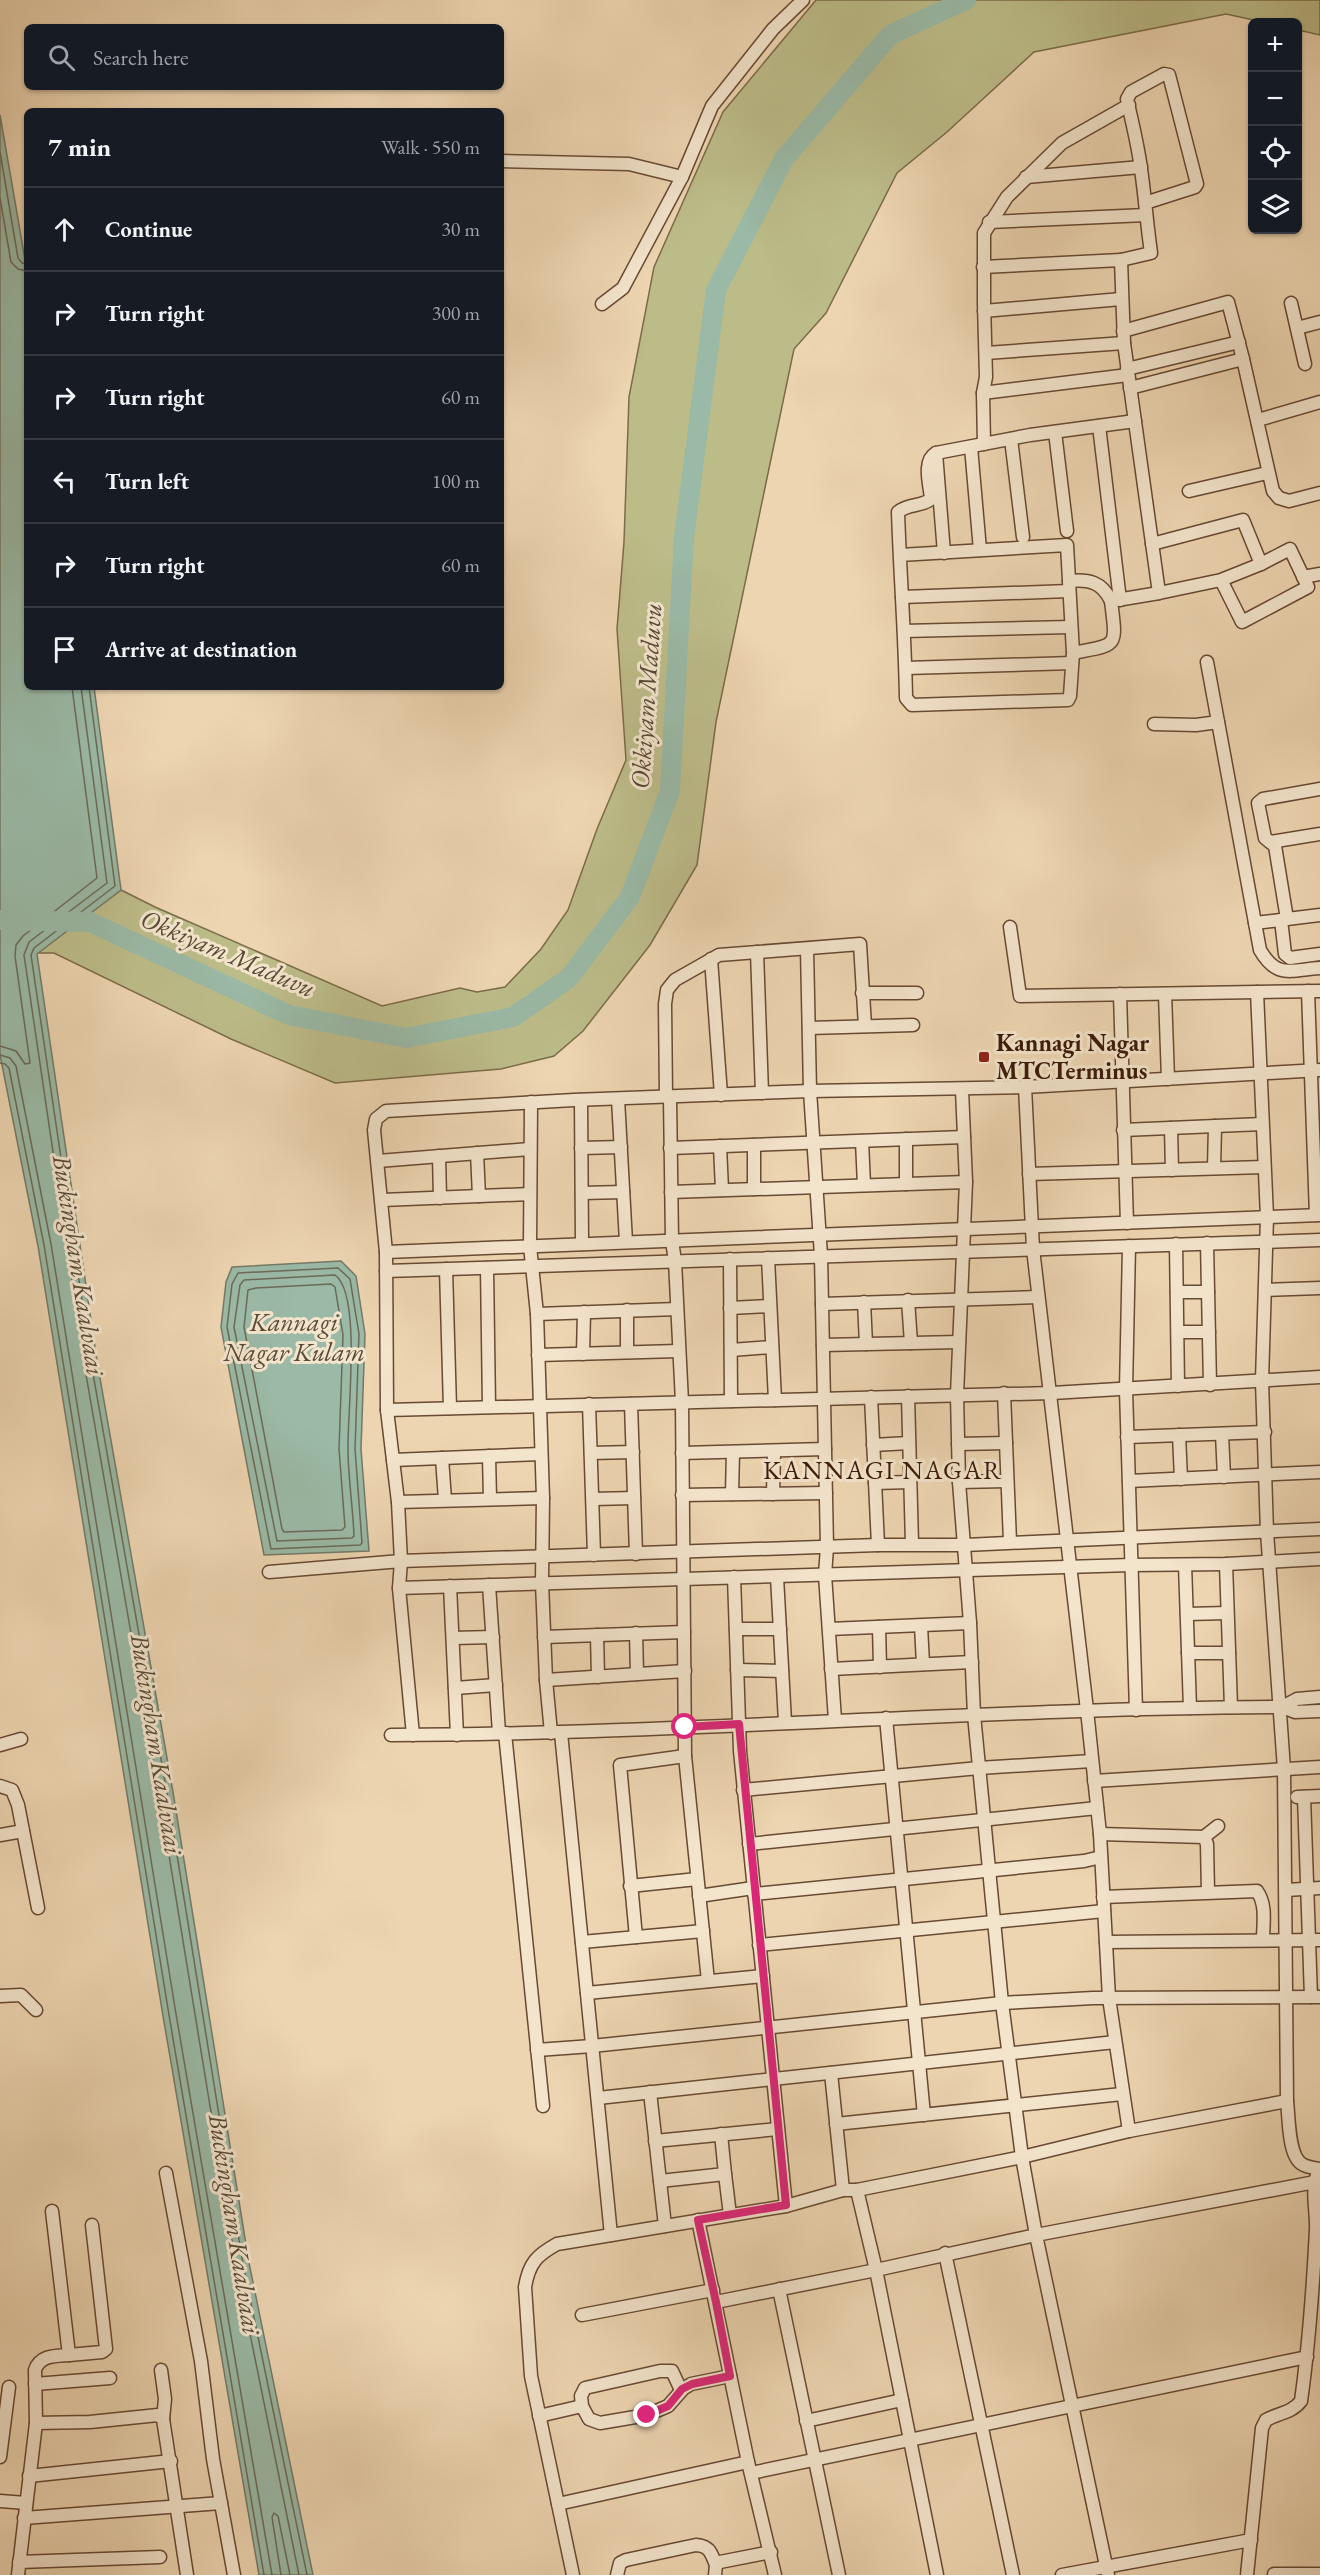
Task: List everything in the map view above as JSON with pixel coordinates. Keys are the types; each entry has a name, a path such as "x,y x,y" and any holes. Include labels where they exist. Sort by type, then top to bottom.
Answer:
{"street":[{"path":"602,304 623,288 682,177 712,106 773,29 803,0"},
{"path":"984,267 1121,260 1150,253 1146,209 1141,167 1127,99 1131,92 1159,75 1169,75 1196,187 1146,209 989,222"},
{"path":"980,550 978,445 983,393 987,377 984,233 1007,196 1062,143 1128,105"},
{"path":"504,160 629,164 682,177"},
{"path":"1026,177 1141,167"},
{"path":"1121,260 1123,337 1159,593"},
{"path":"984,311 1121,299"},
{"path":"986,353 1123,337 1228,302 1235,343 1243,359 1258,420 1267,473 1273,491 1279,498 1289,501 1320,493"},
{"path":"1291,303 1305,364"},
{"path":"1297,328 1320,322"},
{"path":"1128,377 1235,343"},
{"path":"983,393 1128,377 1243,359"},
{"path":"1258,420 1320,402"},
{"path":"900,555 1067,545 1072,658 1068,700 912,705 906,698 898,512 907,506 925,503 931,499 928,463 936,453 1055,432 1135,422"},
{"path":"906,668 1072,658 1110,644 1115,636 1115,601 1099,426"},
{"path":"1055,432 1067,531"},
{"path":"1011,439 1023,537"},
{"path":"936,453 944,552"},
{"path":"1189,491 1267,473"},
{"path":"1152,544 1243,520 1261,564"},
{"path":"1115,601 1221,580 1290,549 1308,587 1242,622 1221,580"},
{"path":"1304,577 1320,574"},
{"path":"902,597 1069,586 1084,579 1095,582 1115,601"},
{"path":"903,631 1071,627"},
{"path":"1207,662 1260,950 1268,963 1280,971 1320,968"},
{"path":"1154,724 1196,725 1218,722"},
{"path":"1320,789 1263,799 1258,803 1265,838 1275,846 1284,919 1285,954 1290,958 1320,954"},
{"path":"1270,842 1320,834"},
{"path":"1255,923 1320,915"},
{"path":"386,1252 1318,1215 1314,991 1020,996 1010,927"},
{"path":"708,1981 685,1756 682,1402 672,1241 665,1004 667,990 675,980 711,959 727,954 860,944 865,1026"},
{"path":"807,949 810,1091 821,1256 827,1547 825,1575 835,1720"},
{"path":"757,952 762,1093"},
{"path":"711,959 721,1095"},
{"path":"1247,2575 1262,2428 1266,2420 1296,2408 1301,2400 1312,2316 1317,2211 1314,2182 1320,2169 1303,2165 1296,2159 1292,2149 1287,2102 1288,1940 1285,1798 1282,1707 1269,1561 1265,1476 1262,1381 1267,1217 1257,992"},
{"path":"862,993 917,993"},
{"path":"1120,994 1127,1223"},
{"path":"1165,994 1168,1079"},
{"path":"809,1029 914,1024"},
{"path":"413,1735 399,1588 402,1562 398,1502 387,1410 386,1252 374,1130 376,1119 386,1111 531,1102 810,1091 962,1090 1260,1075 1316,1070"},
{"path":"1025,1087 1033,1249 1052,1393 1100,1834 1110,1998 1129,2131"},
{"path":"962,1090 966,1182 957,1395 959,1482 967,1570 974,1715 984,1821 1002,2003 1022,2157 1036,2235 1107,2570"},
{"path":"618,1099 626,1242"},
{"path":"581,1100 582,1244"},
{"path":"531,1102 530,1246 537,1314 546,1680 556,1733 582,1942 611,2235"},
{"path":"1124,1130 1262,1124"},
{"path":"1214,1168 1215,1126"},
{"path":"1171,1128 1172,1170"},
{"path":"670,1148 964,1137"},
{"path":"906,1139 906,1184"},
{"path":"862,1141 864,1185"},
{"path":"754,1145 754,1189"},
{"path":"581,1148 621,1146"},
{"path":"720,1146 722,1190"},
{"path":"378,1161 530,1149"},
{"path":"477,1153 479,1196"},
{"path":"439,1156 440,1198"},
{"path":"1029,1174 1264,1167"},
{"path":"671,1192 966,1182"},
{"path":"582,1193 624,1192"},
{"path":"382,1200 530,1194"},
{"path":"386,1271 1320,1240"},
{"path":"1207,1243 1210,1385"},
{"path":"1176,1244 1178,1386"},
{"path":"1129,1246 1126,1390 1136,1710"},
{"path":"768,1258 775,1400"},
{"path":"730,1260 731,1401"},
{"path":"488,1268 489,1407"},
{"path":"446,1269 450,1408"},
{"path":"1266,1290 1320,1288"},
{"path":"1177,1292 1208,1292"},
{"path":"822,1304 1038,1297"},
{"path":"909,1300 911,1343"},
{"path":"864,1302 866,1344"},
{"path":"730,1308 770,1306"},
{"path":"537,1314 677,1309"},
{"path":"627,1310 627,1352"},
{"path":"583,1354 584,1312"},
{"path":"1178,1332 1209,1332"},
{"path":"823,1345 959,1342"},
{"path":"731,1350 772,1347"},
{"path":"538,1355 678,1351"},
{"path":"387,1410 1052,1393 1320,1377"},
{"path":"1004,1394 1010,1542"},
{"path":"908,1396 912,1544"},
{"path":"871,1397 878,1545"},
{"path":"589,1404 594,1555"},
{"path":"631,1404 636,1554"},
{"path":"1127,1437 1265,1432"},
{"path":"1222,1434 1224,1477"},
{"path":"1179,1435 1181,1479"},
{"path":"873,1445 909,1443"},
{"path":"958,1444 1006,1443"},
{"path":"682,1453 825,1449"},
{"path":"773,1494 774,1451"},
{"path":"591,1453 633,1452"},
{"path":"732,1494 733,1452"},
{"path":"393,1460 541,1454"},
{"path":"489,1456 490,1499"},
{"path":"442,1458 445,1500"},
{"path":"1129,1481 1320,1472"},
{"path":"959,1482 1007,1481"},
{"path":"875,1483 910,1482"},
{"path":"682,1495 826,1493"},
{"path":"398,1502 543,1498"},
{"path":"593,1498 634,1498"},
{"path":"269,1572 402,1562 878,1545 965,1545 1320,1529"},
{"path":"399,1588 1226,1564 1320,1559"},
{"path":"1226,1564 1231,1707"},
{"path":"1185,1565 1190,1708"},
{"path":"777,1577 785,1722"},
{"path":"734,1578 743,1790 786,2205"},
{"path":"489,1585 496,1685 543,2106"},
{"path":"450,1586 457,1735"},
{"path":"1187,1614 1227,1613"},
{"path":"829,1629 970,1623"},
{"path":"921,1626 923,1664"},
{"path":"879,1627 880,1667"},
{"path":"736,1629 780,1629"},
{"path":"544,1637 684,1632"},
{"path":"636,1634 638,1674"},
{"path":"597,1635 598,1677"},
{"path":"453,1638 493,1637"},
{"path":"1188,1653 1229,1653"},
{"path":"831,1669 972,1662"},
{"path":"737,1670 782,1671"},
{"path":"546,1680 685,1671"},
{"path":"455,1688 496,1685"},
{"path":"1282,1707 1297,1699 1320,1697"},
{"path":"391,1735 556,1733 1087,1710 1282,1707 1295,1712 1320,1711"},
{"path":"886,1718 924,2115"},
{"path":"0,1744 21,1739"},
{"path":"636,1937 620,1765 685,1756"},
{"path":"743,1790 979,1768 1092,1761"},
{"path":"1094,1781 1320,1767"},
{"path":"0,1786 12,1790 18,1805 38,1908"},
{"path":"1285,1798 1320,1796"},
{"path":"537,2050 1002,2003 1110,1998 1316,1997 1314,1889 1304,1797"},
{"path":"749,1844 1097,1808"},
{"path":"1100,1834 1204,1837 1218,1826"},
{"path":"0,1835 23,1831"},
{"path":"1204,1837 1207,1844 1208,1892"},
{"path":"699,1896 902,1879 1101,1857"},
{"path":"630,1886 697,1879"},
{"path":"1286,1890 1314,1889"},
{"path":"1103,1897 1257,1891 1264,1911 1263,1940"},
{"path":"759,1945 1104,1911"},
{"path":"582,1942 703,1931"},
{"path":"1106,1942 1315,1940"},
{"path":"587,1994 762,1976"},
{"path":"0,1996 21,1995 36,2010"},
{"path":"598,2098 1115,2042"},
{"path":"831,2073 843,2190"},
{"path":"650,2092 665,2226"},
{"path":"836,2124 1122,2094"},
{"path":"573,2575 531,2376 525,2287 527,2272 540,2254 557,2244 786,2205 843,2190 857,2190 1022,2157 1129,2131 1287,2102"},
{"path":"655,2141 778,2129"},
{"path":"721,2134 730,2215"},
{"path":"166,2173 201,2361 221,2503 234,2575"},
{"path":"660,2181 725,2174"},
{"path":"582,2315 779,2289 876,2270 945,2253 1314,2182"},
{"path":"857,2190 876,2270 937,2575"},
{"path":"52,2211 69,2355"},
{"path":"698,2220 749,2467 776,2575"},
{"path":"18,2575 36,2423 35,2370 39,2361 49,2357 102,2352 106,2349 92,2225"},
{"path":"945,2253 1013,2575"},
{"path":"779,2289 839,2575"},
{"path":"558,2505 749,2467 814,2460 981,2427 1307,2357"},
{"path":"161,2370 165,2398 164,2419 187,2575"},
{"path":"681,2390 672,2371 660,2371 585,2388 581,2396 582,2406 592,2421 612,2422 659,2411 675,2400 681,2390 692,2384 730,2376"},
{"path":"35,2384 110,2378"},
{"path":"0,2457 9,2387"},
{"path":"806,2421 902,2400"},
{"path":"540,2416 582,2406"},
{"path":"36,2423 90,2422 158,2415 164,2419"},
{"path":"29,2476 171,2461"},
{"path":"0,2501 26,2503"},
{"path":"24,2518 221,2503"},
{"path":"1062,2575 1107,2570 1251,2540"},
{"path":"617,2575 620,2564 626,2560 696,2545 710,2550 715,2570 734,2559 771,2552"},
{"path":"19,2562 160,2557"},
{"path":"1274,2574 1320,2574"}],"green space":[{"path":"816,0 1320,0 1320,35 1302,31 1302,18 1248,19 1226,14 1034,52 947,132 897,173 826,313 794,349 716,722 697,865 650,945 583,1031 554,1056 501,1069 335,1083 231,1039 54,953 37,953 121,890 382,1006 460,988 477,992 505,987 541,949 568,910 597,829 626,760 617,629 624,542 629,397 654,267 723,112"}],"water":[{"name":"Buckingham Kaalvaai","path":"0,115 24,254 24,690 94,690 121,890 37,954 98,1367 173,1792 249,2263 313,2575 259,2575 163,2016 38,1246 0,1055"},
{"name":"Kannagi Nagar Kulam","path":"341,1261 356,1276 365,1334 361,1449 369,1551 264,1555 221,1327 226,1282 232,1267"}],"waterway":[{"name":"Okkiyam Maduvu","path":"0,920 90,922 289,1015 406,1038 513,1017 569,978 630,897 670,791 684,537 716,290 784,159 890,35 966,0"}],"place":[{"name":"Kannagi Nagar MTCTerminus","path":"984,1057"}],"district":[{"name":"KANNAGI NAGAR","path":"883,1470"}],"route":[{"path":"647,2415 668,2406 682,2389 692,2384 730,2376 698,2220 786,2205 739,1724 685,1727"}]}
